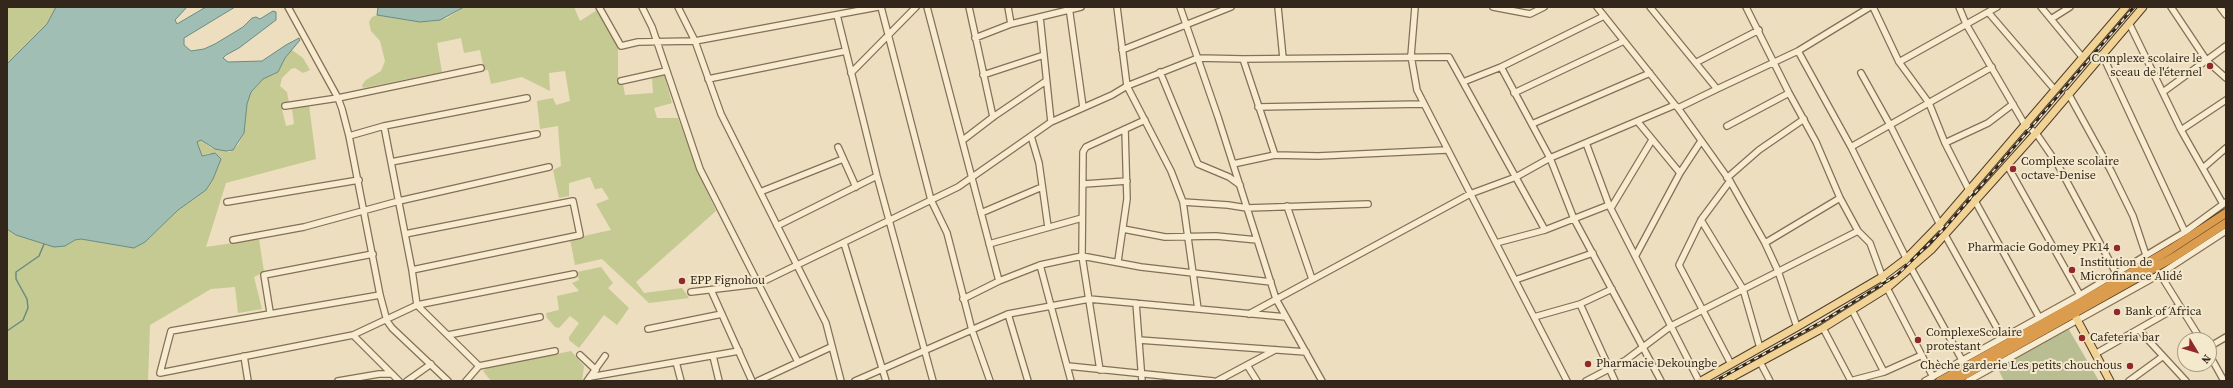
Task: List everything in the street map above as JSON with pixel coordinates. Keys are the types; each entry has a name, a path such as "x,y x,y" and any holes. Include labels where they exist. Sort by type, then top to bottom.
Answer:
{"highway":[{"path":"1936,379 2095,294 2176,246 2226,213"},
{"path":"1954,381 2075,317 2174,257 2226,223"}],"main road":[{"path":"1725,381 1823,328 1887,288 1911,268 1945,235 1976,201 2143,7"},
{"path":"1700,381 1797,327 1882,277 1907,258 1940,224 2083,58 2124,8"},
{"path":"2075,317 2110,381"}],"street":[{"path":"288,7 338,98 349,136 359,180 380,295 387,321 392,328 448,381"},
{"path":"599,7 621,46 638,42 695,41 879,7 931,200 947,233 972,330 990,381"},
{"path":"642,7 652,27 700,169 798,362"},
{"path":"678,7 695,41 721,114 826,323 841,381"},
{"path":"851,73 916,7"},
{"path":"927,7 963,140 998,281"},
{"path":"969,7 993,117"},
{"path":"1008,7 1011,24"},
{"path":"975,38 1011,24 1070,8 1081,7"},
{"path":"1117,7 1127,86 1171,171 1183,202 1198,309"},
{"path":"1180,7 1234,164 1276,299 1322,381"},
{"path":"1122,50 1187,26 1231,7"},
{"path":"1278,7 1283,58"},
{"path":"1415,7 1411,56 1415,84 1423,104 1567,381"},
{"path":"1493,7 1530,14 1544,7"},
{"path":"1597,7 1676,106 1728,179 1778,271 1797,327"},
{"path":"1650,7 1697,62 1717,89"},
{"path":"1746,7 1760,30 1789,93 1804,119 1840,198 1858,231 1870,243 1887,288 1936,379"},
{"path":"1249,314 1470,194 1516,177 1550,158 1717,89 1798,51 1871,7 1899,62 1929,103 1945,143 2038,317"},
{"path":"1959,7 1966,24 2025,125 2036,133 2058,165 2116,273"},
{"path":"1899,62 1997,7"},
{"path":"2041,7 2083,58"},
{"path":"2051,19 2070,7"},
{"path":"2171,7 2207,61 2226,78"},
{"path":"2220,7 2226,15"},
{"path":"1070,8 1082,107"},
{"path":"1988,12 2055,90"},
{"path":"837,15 888,220 933,381"},
{"path":"1463,82 1501,67 1604,16"},
{"path":"1040,17 1051,122"},
{"path":"1925,381 1936,379 1962,360 2080,295 2185,232 2225,203 2181,130 2164,92 2128,23"},
{"path":"1697,62 1760,30"},
{"path":"1514,93 1624,41"},
{"path":"2164,92 2226,46"},
{"path":"708,79 846,50"},
{"path":"1798,51 1851,147 1911,268 1962,360"},
{"path":"2102,54 2185,232"},
{"path":"984,75 1044,55"},
{"path":"691,292 758,284 958,187 1051,122 1112,95 1127,86 1198,58 1449,57 1545,230"},
{"path":"1243,59 1275,154"},
{"path":"1501,67 1550,158 1574,219 1661,381"},
{"path":"1851,147 1992,67"},
{"path":"285,106 338,98 481,68"},
{"path":"621,81 666,71"},
{"path":"1160,72 1198,164 1229,177 1240,185"},
{"path":"1532,124 1650,73"},
{"path":"1861,73 1890,125 1945,235 2002,337"},
{"path":"963,140 993,117 1046,81"},
{"path":"1727,126 1789,93"},
{"path":"2068,93 2130,210 2146,255"},
{"path":"349,136 384,126 527,98"},
{"path":"2181,130 2226,100"},
{"path":"1258,107 1423,104"},
{"path":"1945,143 1988,123 2013,104"},
{"path":"1730,364 1703,308 1679,265 1701,220 1728,179 1759,150 1804,119"},
{"path":"1100,370 1082,256 1084,149 1145,120"},
{"path":"1638,122 1680,173"},
{"path":"384,126 412,270 417,306 479,366"},
{"path":"1118,262 1123,230 1127,181 1125,129"},
{"path":"391,162 537,134"},
{"path":"1031,136 1039,162 1048,227"},
{"path":"1496,243 1545,230 1610,206 1652,140"},
{"path":"1636,255 1680,173 1701,141"},
{"path":"1586,143 1610,206 1636,255 1670,326 1700,381"},
{"path":"838,147 856,187"},
{"path":"2203,168 2226,148"},
{"path":"1234,164 1275,154 1318,156 1446,150"},
{"path":"760,192 843,159"},
{"path":"2007,165 2080,295"},
{"path":"233,240 304,227 399,201 549,167"},
{"path":"777,226 877,176"},
{"path":"227,202 359,180"},
{"path":"1084,184 1127,181"},
{"path":"981,213 1042,187"},
{"path":"1764,243 1840,198"},
{"path":"405,234 573,201 580,235 412,270"},
{"path":"1183,202 1228,205 1247,208 1368,204"},
{"path":"1287,206 1312,279"},
{"path":"989,244 1082,218"},
{"path":"1701,220 1743,289 1760,348"},
{"path":"1123,230 1148,236 1188,238 1216,236 1258,240"},
{"path":"1586,381 1626,360 1670,326 1858,231"},
{"path":"1968,381 2075,317 2160,274 2226,231"},
{"path":"844,243 886,381"},
{"path":"1515,280 1593,253"},
{"path":"270,312 264,275 373,254"},
{"path":"963,299 998,281 1040,265 1082,256 1141,267 1192,271 1271,282"},
{"path":"1040,265 1072,381"},
{"path":"380,295 270,312 171,331 160,373 353,335 387,321 417,306 574,274"},
{"path":"2160,274 2196,332"},
{"path":"1534,317 1580,304 1612,289"},
{"path":"711,290 752,381"},
{"path":"855,381 1008,314 1089,299 1286,317"},
{"path":"1136,303 1142,381"},
{"path":"1580,304 1608,369 1615,381"},
{"path":"2094,354 2180,306"},
{"path":"1852,310 1884,372"},
{"path":"648,329 722,314"},
{"path":"1008,314 1028,381"},
{"path":"448,335 540,317"},
{"path":"1823,328 1851,381 1884,372 1922,355"},
{"path":"2139,330 2162,357 2186,381"},
{"path":"353,335 398,381"},
{"path":"2217,342 2226,337"},
{"path":"1139,340 1306,352"},
{"path":"758,381 831,347"},
{"path":"1217,381 1275,349"},
{"path":"466,381 479,366 555,351"},
{"path":"589,379 739,351"},
{"path":"580,355 596,370"},
{"path":"244,356 248,381"},
{"path":"589,379 605,356"},
{"path":"713,356 719,381"},
{"path":"2129,381 2162,357"},
{"path":"676,362 681,381"},
{"path":"1760,362 1770,381"},
{"path":"407,381 431,364"},
{"path":"1247,365 1257,381"},
{"path":"1068,366 1175,379 1213,381"},
{"path":"2217,368 2224,381"},
{"path":"338,381 379,374 391,374"}],"green space":[{"path":"7,7 56,7 47,24 7,64"},
{"path":"464,7 574,7 580,21 597,10 618,48 618,78 622,79 625,95 653,93 652,77 664,74 672,103 654,108 657,118 678,118 697,170 716,211 636,282 644,293 682,288 689,298 649,303 602,259 575,265 570,239 611,230 596,204 609,199 602,188 595,189 590,177 569,183 569,196 559,198 553,170 561,166 558,126 540,129 537,101 553,98 556,105 570,101 565,71 549,73 550,91 522,77 491,84 488,70 484,70 480,50 464,53 461,38 437,43 442,72 363,88 362,85 366,80 381,71 385,61 380,41 371,31 369,22 372,17 377,15 420,22 433,21 447,18"},
{"path":"292,50 303,58 310,70 303,73 295,68 291,69 282,78 280,86 287,92 289,103 282,109 286,126 294,124 292,109 309,105 316,159 226,183 206,247 259,239 264,272 254,277 262,309 238,313 235,287 211,289 150,325 148,381 7,381 7,229 16,235 38,240 44,244 65,246 75,240 81,239 134,248 145,242 178,210 206,190 213,179 218,165 209,153 202,156 197,142 201,140 211,148 230,152 238,145 244,133 247,104 251,92 263,79 278,72 285,58"},
{"path":"601,267 613,283 608,288 629,308 617,325 604,315 579,348 569,340 569,337 579,323 570,316 559,328 555,327 547,318 546,313 559,310 557,296 579,291 572,283 579,280 577,272"},
{"path":"2068,328 2099,381 2004,381 1997,367"},
{"path":"571,351 584,366 582,381 491,381 483,371 487,368"}],"water":[{"path":"56,7 187,7 175,20 177,24 206,7 235,7 184,38 184,45 191,51 204,49 215,44 243,27 252,18 256,17 260,19 273,11 276,12 276,20 223,58 228,62 262,61 286,45 299,38 300,40 285,58 278,72 263,79 251,92 247,104 244,133 233,150 226,151 215,149 201,140 197,142 202,156 215,153 221,159 213,179 206,190 178,210 145,242 134,248 81,239 75,240 65,246 54,247 16,235 7,229 7,64 47,24"},
{"path":"378,7 464,7 440,20 420,22 377,15"}],"waterway":[{"path":"7,331 23,320 28,308 27,299 16,279 16,272 39,256 44,244"}],"railway":[{"path":"1715,381 1823,321 1897,275 1943,230 2134,7"}],"place":[{"name":"Complexe scolaire le sceau de l'éternel","path":"2210,66"},
{"name":"Complexe scolaire octave-Denise","path":"2013,169"},
{"name":"Pharmacie Godomey PK14","path":"2117,248"},
{"name":"Institution de Microfinance Alidé","path":"2072,270"},
{"name":"EPP Fignohou","path":"682,281"},
{"name":"Bank of Africa","path":"2117,312"},
{"name":"Cafeteria bar","path":"2082,338"},
{"name":"ComplexeScolaire protestant","path":"1918,340"},
{"name":"Pharmacie Dekoungbe","path":"1588,364"},
{"name":"Chèche garderie Les petits chouchous","path":"2130,366"}]}
